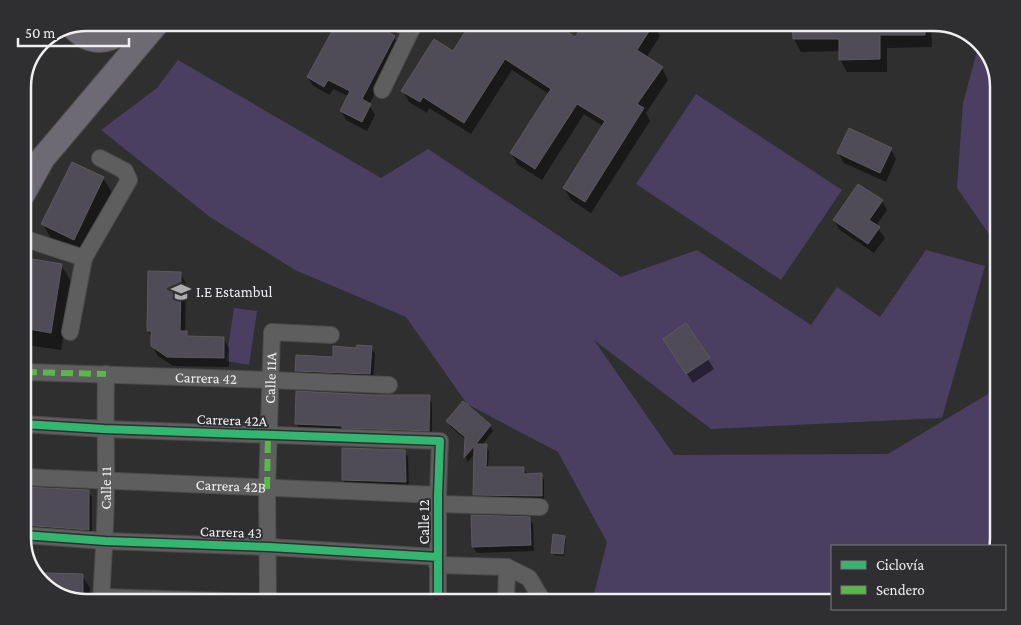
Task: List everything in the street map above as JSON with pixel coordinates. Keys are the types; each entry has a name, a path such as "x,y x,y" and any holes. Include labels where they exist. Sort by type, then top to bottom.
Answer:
{"highway":[{"path":"78,32 91,39 104,40 117,36 124,31"},
{"path":"31,180 43,158 150,31"}],"street":[{"path":"382,90 411,31"},
{"path":"70,332 84,258 129,180 125,172 100,158"},
{"path":"31,241 84,258"},
{"name":"Calle 11A","path":"268,594 267,489 272,332 331,335"},
{"name":"Carrera 42","path":"31,372 388,385"},
{"name":"Calle 11","path":"102,594 106,482 104,429 106,374"},
{"name":"Carrera 42A","path":"31,424 104,429 440,441"},
{"name":"Calle 12","path":"438,594 440,441"},
{"name":"Carrera 42B","path":"31,477 267,489 540,507"},
{"name":"Carrera 43","path":"31,536 105,541 269,547 508,567"},
{"path":"506,594 508,567 529,578 539,594"}],"shaded area":[{"path":"977,52 987,69 990,84 990,235 957,188 963,103"},
{"path":"178,60 381,178 428,149 621,277 697,250 811,325 837,287 880,317 926,250 985,266 942,418 711,429 594,340 674,455 888,454 990,393 989,545 831,545 831,594 594,594 607,542 558,452 467,404 406,317 295,270 210,217 101,130 157,88"},
{"path":"696,94 842,190 781,280 636,184"},
{"path":"234,308 257,311 249,365 226,361"}],"building":[{"path":"332,31 386,31 395,36 362,99 371,104 362,122 340,111 350,91 328,80 324,87 307,77"},
{"path":"465,31 567,31 575,37 579,31 649,31 637,50 663,67 637,104 644,108 585,202 563,188 605,121 577,104 535,169 510,153 551,89 505,59 464,123 423,97 420,102 401,91 434,39 453,51"},
{"path":"793,31 925,31 925,35 880,35 880,59 839,60 839,39 793,39"},
{"path":"849,128 892,148 880,173 837,153"},
{"path":"72,162 104,177 74,240 41,224"},
{"path":"858,184 883,200 869,220 880,227 868,244 833,220"},
{"path":"31,259 62,264 51,333 31,329"},
{"path":"148,271 181,272 180,331 187,331 187,336 224,337 224,358 167,357 151,346 151,331 147,331"},
{"path":"686,323 710,358 686,374 663,339"},
{"path":"357,345 372,346 370,374 295,371 296,355 333,357 333,346 356,348"},
{"path":"296,391 373,395 430,395 429,431 342,428 342,426 295,424"},
{"path":"463,401 491,425 476,444 487,444 486,467 524,467 524,474 542,473 542,496 473,495 474,446 464,458 465,437 446,421"},
{"path":"342,448 405,450 406,482 342,480"},
{"path":"31,487 89,490 89,530 31,526"},
{"path":"471,515 530,517 531,545 472,547"},
{"path":"553,534 565,536 563,554 551,553"},
{"path":"45,574 83,574 83,593 73,592 59,586"}],"marked path":[{"path":"31,372 106,374"},
{"path":"267,489 268,435"}],"cycle path":[{"path":"31,424 104,429 440,441 438,594"},
{"path":"31,536 105,541 269,547 438,557"}],"place":[{"name":"I.E Estambul","path":"181,292"}]}
